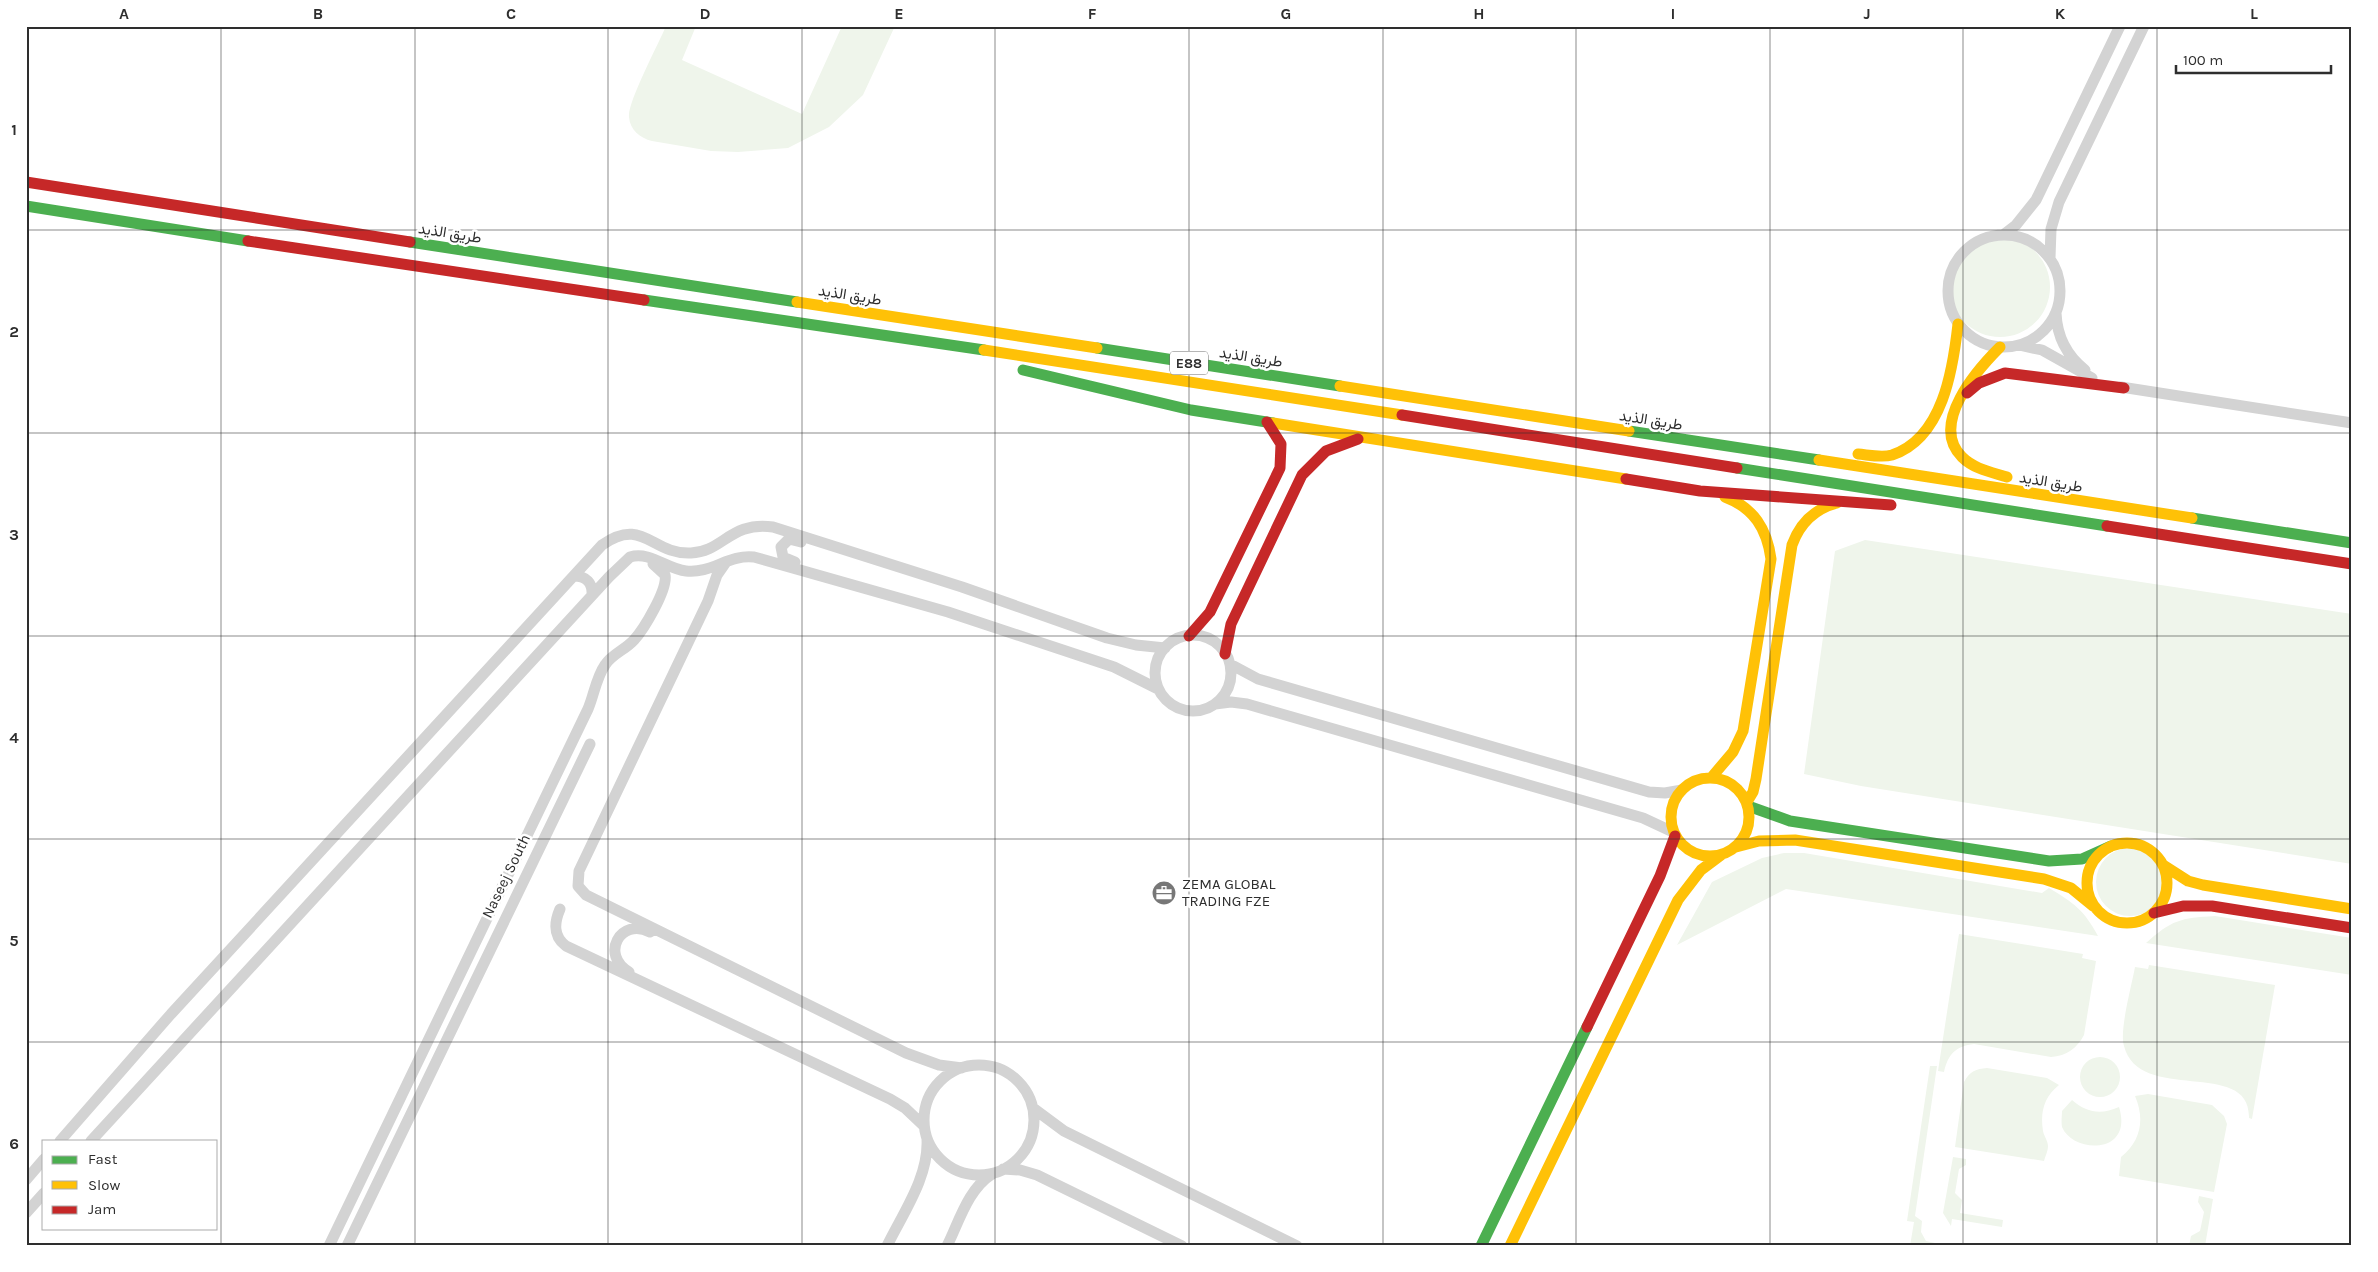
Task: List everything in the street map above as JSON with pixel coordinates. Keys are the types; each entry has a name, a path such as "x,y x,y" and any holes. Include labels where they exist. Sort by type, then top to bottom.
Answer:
{"main road":[{"name":"طريق الذيد","path":"26,182 2352,543"},
{"name":"E88","path":"26,206 458,274 895,336 2352,564"},
{"path":"1843,451 1886,456 1902,451 1915,441 1936,412 1944,395 1954,360 1958,324"},
{"path":"895,336 909,349 945,356"},
{"path":"2000,347 1975,372 1959,399 1951,424 1951,434 1958,453 1972,467 1981,472 2019,479"},
{"path":"1015,368 1167,406 1700,491 1727,497 1751,511 1766,533 1771,559 1743,732 1733,752 1711,778"},
{"path":"1959,399 1979,382 2005,373 2124,388"},
{"path":"1189,636 1210,612 1280,468 1281,444 1267,422"},
{"path":"1227,659 1231,624 1302,475 1308,466 1324,452 1343,443 1364,438"},
{"path":"1735,448 1762,442 1790,443"},
{"path":"2047,483 2113,494 2136,502 2156,513"},
{"path":"1700,491 1926,508 1957,502"},
{"path":"1747,804 1753,792 1756,779 1792,545 1796,534 1809,516 1828,505 1843,502"},
{"path":"1481,1246 1660,876 1674,834 1672,810 1682,790 1695,781 1711,778 1724,780 1735,787 1747,804 1750,815 1747,832 1736,847"},
{"path":"1510,1246 1678,900 1701,870 1736,847 1765,840 1795,840 2044,879 2071,888 2106,917 2125,923 2140,922 2154,913 2161,905 2166,890 2166,875 2163,865 2156,855 2146,848 2126,843 2111,846 2082,859 2049,861 1790,821 1747,804"},
{"path":"1674,834 1692,852 1706,857 1722,855"},
{"path":"2093,906 2088,895 2088,872 2097,857 2111,846"},
{"path":"2163,865 2188,880 2203,885 2352,909"},
{"path":"2154,913 2183,906 2212,906 2352,928"}],"street":[{"path":"2003,235 2021,219 2036,200 2120,26"},
{"path":"2050,258 2050,229 2059,202 2144,26"},
{"path":"2106,382 2084,370 2066,350 2060,338 2056,311 2060,287 2050,258 2034,244 2024,239 2003,235 1989,237 1976,242 1963,253 1954,266 1948,283 1949,302 1958,324 1976,340 2000,347 2019,345 2042,350 2078,372 2106,382 2124,388 2352,422"},
{"path":"2019,345 2042,332 2056,311"},
{"path":"61,1140 164,1021 602,545 614,537 626,533 681,553 696,553 710,548 739,530 766,526 962,587 1107,638 1136,645 1165,648"},
{"path":"818,575 806,566 785,559 781,552 781,547 784,542 791,539 815,545 830,545"},
{"path":"92,1140 592,595 626,559 636,555 647,556 678,570 694,572 708,569 739,556 754,556 948,612 1114,667 1158,689 1170,704 1185,711 1201,710 1215,704 1231,702 1247,704 1643,818 1674,834"},
{"path":"728,560 717,575 708,601 577,878 580,890 586,895 917,1058 939,1065 962,1068 980,1065 1003,1071 1021,1085 1032,1108 1033,1128 1026,1148 1020,1156 976,1188 947,1246"},
{"name":"Naseej South","path":"329,1246 588,709 601,673 612,656 640,634 666,582 661,569 644,561 631,562 609,577"},
{"path":"574,576 586,579 592,586 592,595"},
{"path":"1158,689 1155,667 1165,648 1180,638 1197,636 1214,642 1227,659 1258,679 1649,792 1665,793 1682,790"},
{"path":"1215,704 1227,691 1231,673 1227,659"},
{"path":"347,1246 590,744"},
{"path":"560,909 555,929 563,944 890,1099 905,1108 926,1131 936,1153 949,1166 972,1174 1000,1170 1020,1170 1037,1175 1182,1246"},
{"path":"649,985 620,964 615,950 617,940 629,930 639,928 662,937 675,938"},
{"path":"887,1246 923,1171 927,1154 926,1105 936,1086 944,1078 962,1068"},
{"path":"1032,1108 1064,1131 1297,1246"},
{"path":"26,1180 42,1162"},
{"path":"26,1213 42,1196"}],"shaded area":[{"path":"666,26 696,26 682,60 802,114 842,26 895,26 863,95 829,127 788,148 738,152 711,151 652,141 640,136 631,126 629,117 633,99"},
{"path":"2000,237 2019,241 2035,252 2046,268 2050,287 2046,306 2035,322 2019,333 2000,337 1981,333 1965,322 1954,306 1950,287 1954,268 1965,252 1981,241"},
{"path":"1865,540 2352,614 2352,864 1861,786 1804,774 1835,551"},
{"path":"2123,848 2137,848 2149,853 2159,863 2164,875 2164,889 2159,901 2149,911 2137,916 2123,916 2111,911 2101,901 2096,889 2096,875 2101,863 2111,853"},
{"path":"1784,853 1804,853 2042,893 2049,888 2078,908 2098,936 1786,889 1677,945 1712,882 1762,858"},
{"path":"2215,916 2352,938 2352,975 2146,943 2163,929 2177,922 2185,919"},
{"path":"1959,934 2083,954 2082,958 2096,961 2084,1035 2078,1044 2067,1053 2051,1057 1974,1044 1968,1045 1954,1052 1948,1060 1944,1072 1938,1071"},
{"path":"2149,965 2275,985 2252,1119 2249,1118 2245,1100 2232,1089 2214,1084 2171,1079 2150,1074 2134,1064 2124,1046 2124,1019 2135,967 2148,969"},
{"path":"2100,1057 2114,1063 2120,1077 2114,1091 2100,1097 2086,1091 2080,1077 2086,1063"},
{"path":"1930,1066 1937,1066 1915,1216 1922,1221 1921,1232 1926,1241 1935,1243 1934,1246 1910,1246 1914,1222 1907,1221"},
{"path":"1987,1068 2047,1078 2059,1085 2044,1105 2042,1117 2043,1131 2048,1146 2044,1161 1955,1147 1964,1082 1974,1071"},
{"path":"2148,1094 2212,1105 2224,1116 2227,1124 2214,1192 2119,1176 2121,1157 2133,1144 2139,1129 2140,1113 2135,1096"},
{"path":"2072,1100 2083,1108 2100,1112 2119,1107 2121,1123 2118,1134 2110,1142 2100,1145 2078,1142 2068,1136 2062,1127 2062,1111"},
{"path":"1953,1157 1966,1159 1966,1165 1959,1169 1955,1193 1962,1200 1960,1213 2003,1220 2002,1227 1952,1219 1951,1226 1943,1213"},
{"path":"2199,1196 2213,1199 2205,1246 2189,1246 2191,1236 2200,1231 2204,1212 2198,1202"}],"traffic: fast":[{"path":"26,206 248,241"},
{"path":"410,242 797,302"},
{"path":"644,300 984,350"},
{"path":"1097,348 1340,386"},
{"path":"1023,370 1191,410 1273,423"},
{"path":"1629,431 1819,460"},
{"path":"1737,468 2107,526"},
{"path":"2192,518 2352,543"},
{"path":"1748,806 1790,821 2049,861 2082,859 2111,846"},
{"path":"1481,1246 1587,1027"}],"traffic: slow":[{"path":"797,302 1097,348"},
{"path":"1858,454 1892,455 1909,446 1923,434 1934,418 1942,400 1953,361 1958,324"},
{"path":"2000,347 1969,383 1960,398 1953,414 1951,429 1953,444 1962,457 1983,470 2007,477"},
{"path":"984,350 1402,415"},
{"path":"1340,386 1629,431"},
{"path":"1273,423 1626,479"},
{"path":"1819,460 2192,518"},
{"path":"1711,778 1733,752 1743,731 1771,559 1766,538 1757,521 1744,507 1725,497"},
{"path":"1747,802 1753,792 1756,779 1792,545 1799,530 1809,518 1821,509 1837,503"},
{"path":"1702,778 1718,778 1732,784 1743,795 1749,809 1749,817 1749,825 1743,839 1732,850 1718,856 1702,856 1688,850 1677,839 1671,825 1671,809 1677,795 1688,784 1702,778"},
{"path":"1736,847 1759,841 1795,840 2044,879 2071,888 2093,906"},
{"path":"2127,843 2142,846 2155,855 2164,868 2167,883 2164,898 2155,911 2142,920 2127,923 2112,920 2099,911 2090,898 2087,883 2090,868 2099,855 2112,846 2127,843"},
{"path":"1510,1246 1678,900 1701,870 1721,855"},
{"path":"2163,865 2188,881 2203,885 2352,909"}],"traffic: jam":[{"path":"26,182 410,242"},
{"path":"248,241 644,300"},
{"path":"1967,393 1979,383 2005,373 2124,388"},
{"path":"1402,415 1737,468"},
{"path":"1189,636 1210,612 1280,468 1281,444 1267,422"},
{"path":"1225,654 1231,624 1302,475 1326,451 1358,439"},
{"path":"1626,479 1700,491 1891,505"},
{"path":"2107,526 2352,564"},
{"path":"1587,1027 1660,876 1675,836"},
{"path":"2154,913 2183,906 2212,906 2352,928"}],"place":[{"name":"ZEMA GLOBAL TRADING FZE","path":"1164,893"}]}
